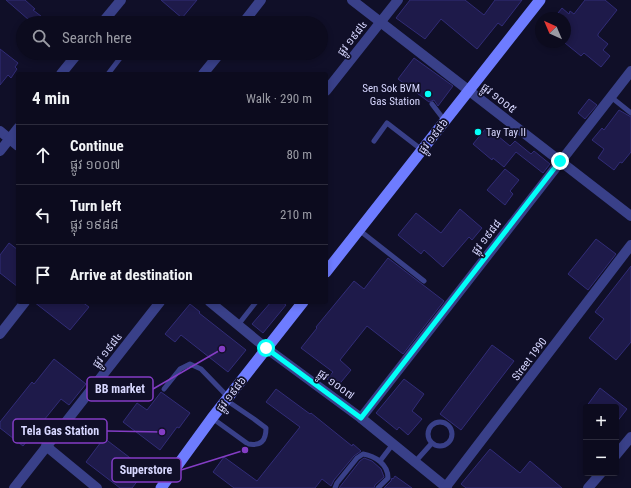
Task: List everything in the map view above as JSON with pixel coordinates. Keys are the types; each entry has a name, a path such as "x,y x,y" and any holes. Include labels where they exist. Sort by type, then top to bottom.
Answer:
{"main road":[{"name":"ផ្លូវ ១៩៨៦","path":"328,269 540,0"},
{"name":"ផ្លូវ ១៩៨៦","path":"161,488 227,398 301,304"}],"street":[{"path":"107,16 120,0"},
{"path":"248,16 261,0"},
{"name":"ផ្លូវ ១០០៥","path":"352,0 445,76 469,90 631,216"},
{"name":"ផ្លូវ ១៩៨៤","path":"328,88 398,0"},
{"path":"65,72 73,60"},
{"path":"205,72 214,60"},
{"name":"ផ្លុវ ១៩៨៨","path":"361,418 631,71"},
{"path":"0,151 16,130"},
{"path":"0,131 16,144"},
{"name":"Street 1990","path":"446,488 631,245"},
{"path":"0,334 23,304"},
{"name":"ផ្លូវ ១៩៨៤","path":"14,488 158,304"},
{"name":"ផ្លូវ ១០០៧","path":"212,304 266,348 361,418 446,488"},
{"path":"619,451 631,437"},
{"path":"46,446 97,488"},
{"path":"590,488 599,476"}],"lane":[{"path":"110,72 119,60"},
{"path":"611,97 631,113"},
{"path":"432,104 445,121"},
{"path":"374,141 387,123 422,150"},
{"path":"359,230 424,281"},
{"path":"238,325 254,304"},
{"path":"164,389 180,370 190,364 201,369 227,398 266,428 266,437 260,443 254,445 248,444 212,418"},
{"path":"439,422 446,424 451,430 452,434 450,441 443,446 432,443 428,433 432,426 439,422"},
{"path":"415,462 432,443"},
{"path":"380,461 393,444"},
{"path":"336,488 337,483 357,458 363,454 372,456 380,461 388,472 388,478 378,488"}],"building":[{"path":"6,0 25,0 35,9 33,10 41,16 24,16"},
{"path":"161,0 197,0 184,16 180,16"},
{"path":"410,0 465,0 484,15 495,0 522,0 502,26 498,23 477,49 441,19 425,39 396,18"},
{"path":"585,0 605,0 617,10 598,34 598,36 608,44 603,50 610,56 601,67 584,53 581,56 571,48 570,11 574,14"},
{"path":"562,8 567,12 559,12"},
{"path":"0,49 18,63 15,67 17,69 11,78 8,75 0,85"},
{"path":"414,58 453,86 438,106 434,100 429,102 398,79"},
{"path":"589,99 597,105 585,119 578,113"},
{"path":"619,110 631,117 631,152 614,170 598,158 604,149 592,140 602,128 604,130"},
{"path":"487,127 510,146 515,141 531,154 534,151 550,164 543,173 516,152 504,167 493,158 492,160 473,144"},
{"path":"505,169 519,180 510,191 513,194 505,205 487,190"},
{"path":"460,209 482,228 472,240 469,237 443,267 424,250 421,254 398,235 416,213 441,233"},
{"path":"596,239 616,254 588,290 568,274"},
{"path":"9,243 16,248 16,285 0,273 0,255"},
{"path":"388,258 444,301 403,354 367,326 340,360 351,370 337,387 327,379 333,372 301,348 317,328 316,327 354,281 364,289"},
{"path":"631,266 631,342 616,360 589,338 604,319 595,312"},
{"path":"37,304 85,304 89,307 70,330"},
{"path":"190,304 200,312 199,313 246,350 228,372 181,335 175,342 165,334"},
{"path":"269,304 286,305 263,333 252,324"},
{"path":"492,345 514,361 461,430 440,414"},
{"path":"54,359 86,384 69,405 61,399 23,446 0,428 0,422 32,382 34,384"},
{"path":"404,379 424,394 412,411 422,419 408,435 399,427 397,430 376,413"},
{"path":"600,388 627,409 619,419 619,404 588,404"},
{"path":"276,389 310,414 311,413 352,446 353,444 361,451 354,456 334,480 331,486 322,479 315,488 234,488 213,472 224,457 257,481 300,427 266,402"},
{"path":"161,392 190,413 179,428 177,427 160,450 123,422 137,403 147,410"},
{"path":"104,438 146,470 132,488 120,488 86,462"},
{"path":"490,449 520,473 530,461 562,488 466,488 461,484"},
{"path":"364,458 372,461 381,469 384,477 375,485 374,488 339,488 360,461"},
{"path":"395,476 412,488 384,488"}],"place":[{"name":"Sen Sok BVM Gas Station","path":"428,94"},
{"name":"Tay Tay II","path":"478,132"},
{"name":"BB market","path":"222,349"},
{"name":"Tela Gas Station","path":"162,432"},
{"name":"Superstore","path":"245,450"}],"route":[{"path":"266,348 361,418 560,161"}]}
